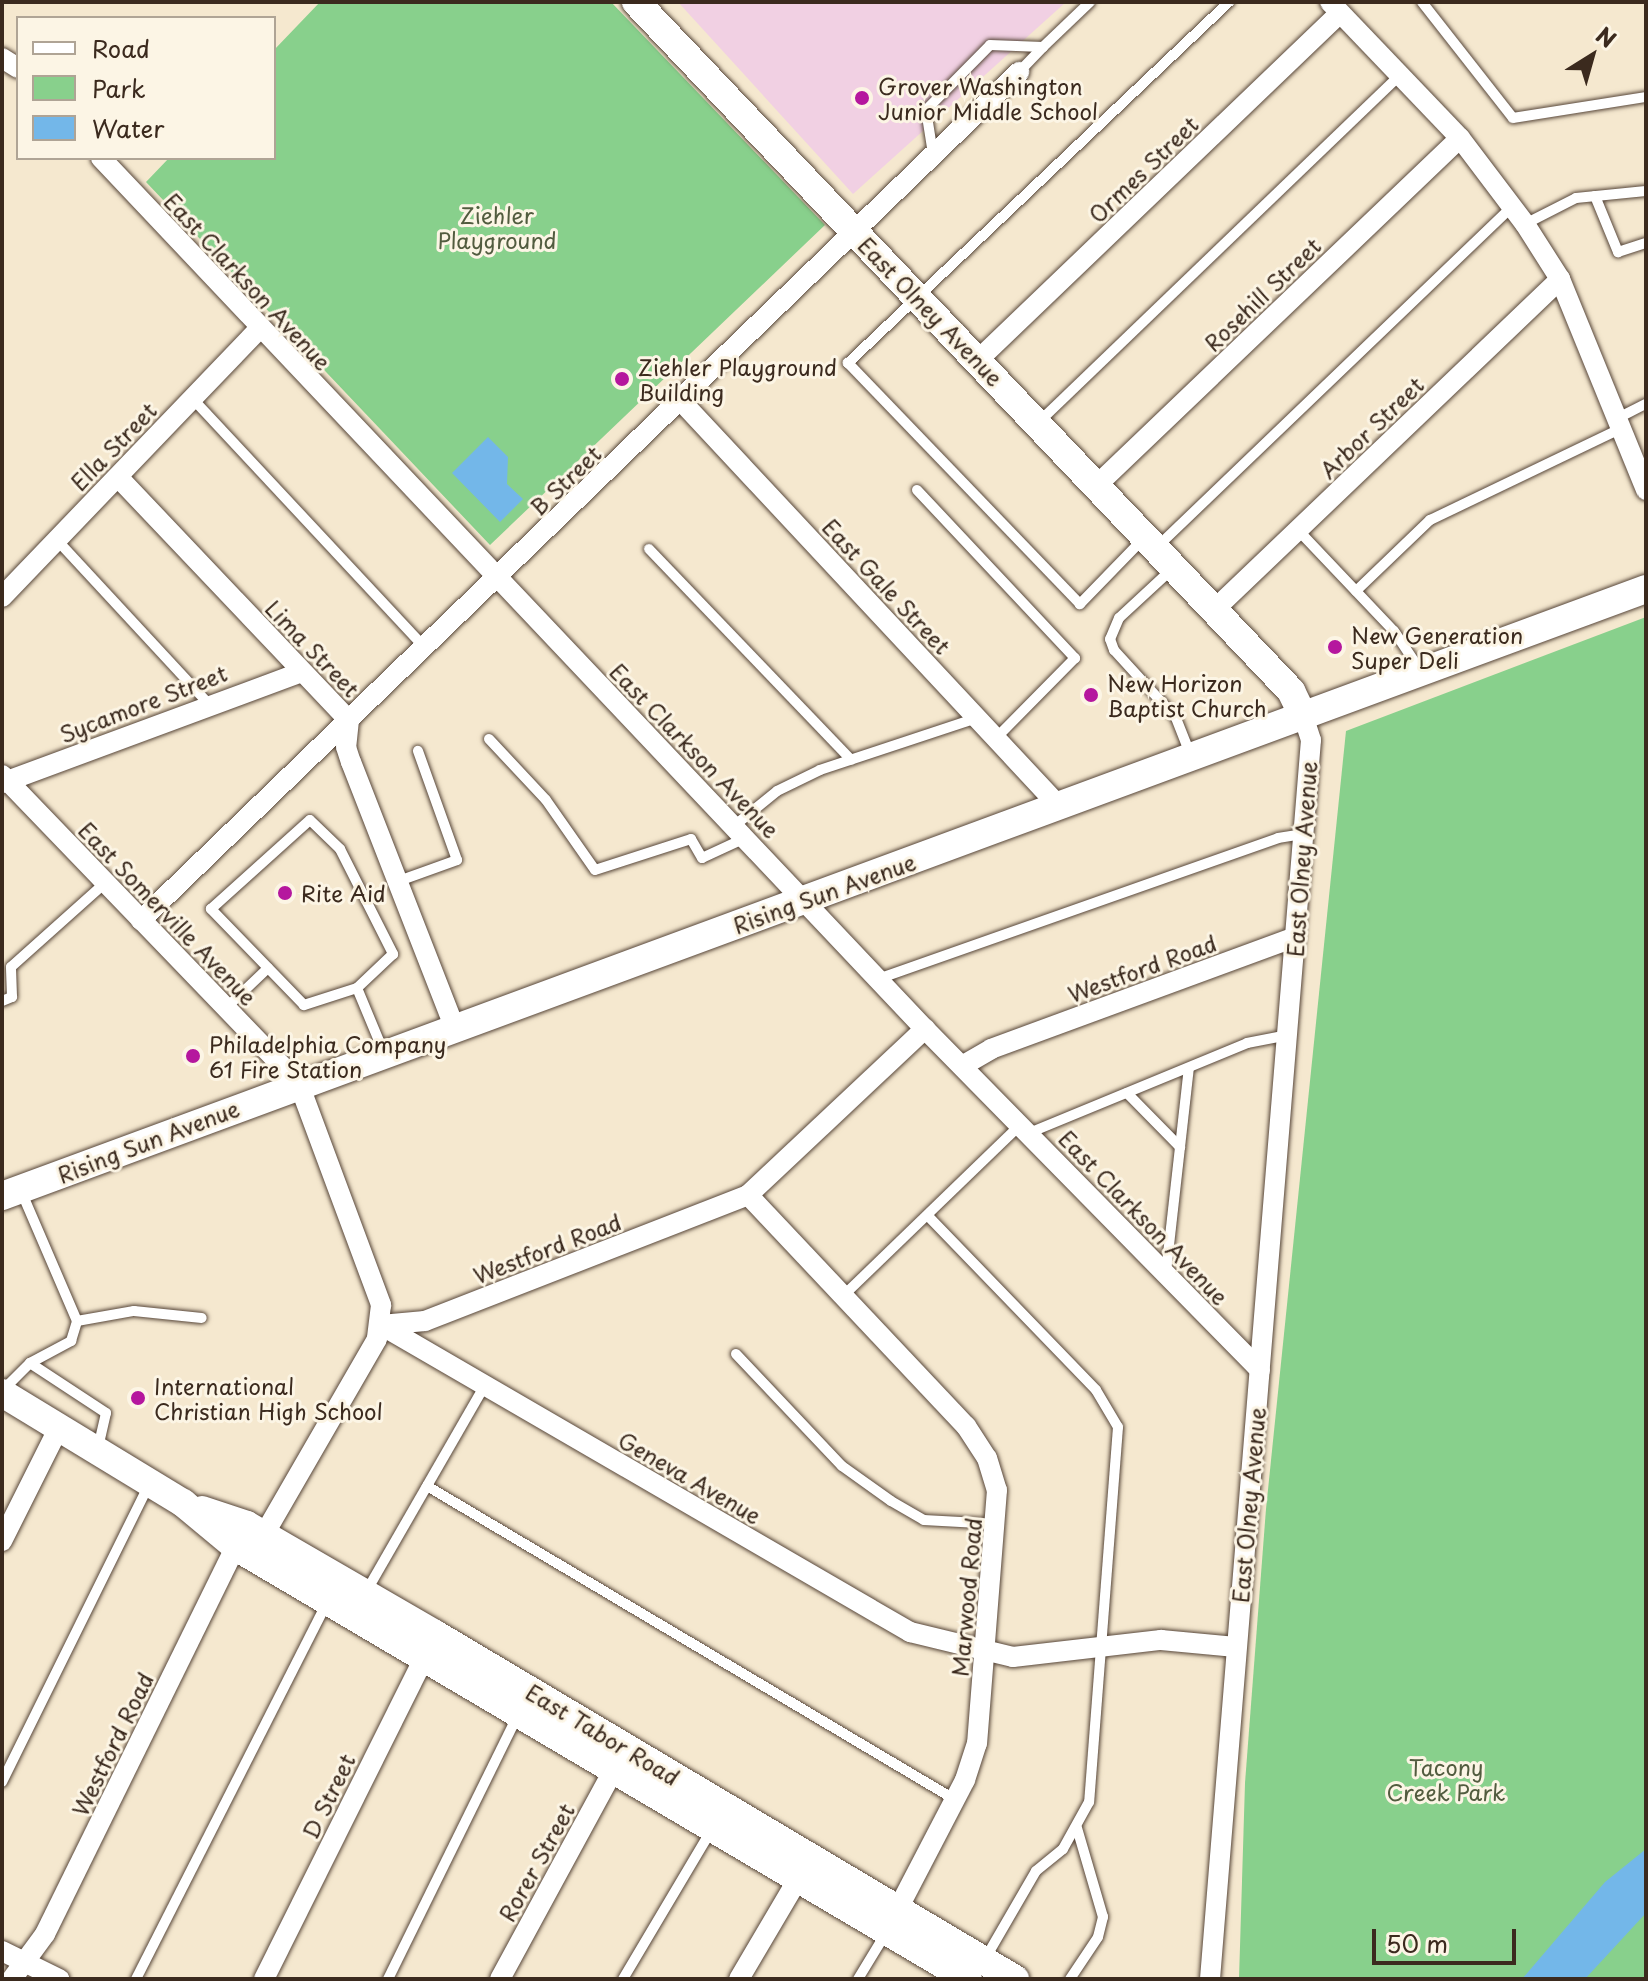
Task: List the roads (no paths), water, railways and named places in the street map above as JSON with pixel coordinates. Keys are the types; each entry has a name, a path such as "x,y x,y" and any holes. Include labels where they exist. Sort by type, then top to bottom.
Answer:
{"street":[{"name":"East Olney Avenue","path":"636,2 1291,691 1311,740 1210,1979"},
{"path":"1340,6 1460,138 1513,206 1560,279 1646,490"},
{"name":"Ormes Street","path":"978,360 1340,6"},
{"name":"B Street","path":"141,920 499,578 1019,72"},
{"name":"Rosehill Street","path":"1097,485 1460,138"},
{"name":"East Clarkson Avenue","path":"103,160 259,329 925,1029 1260,1370"},
{"name":"Arbor Street","path":"1214,610 1560,279"},
{"name":"Ella Street","path":"2,597 259,329"},
{"name":"East Gale Street","path":"681,401 1058,805"},
{"name":"Lima Street","path":"118,477 349,720 346,747 454,1026"},
{"name":"Rising Sun Avenue","path":"11,1193 454,1026 806,901 1646,589"},
{"name":"Sycamore Street","path":"4,779 208,703 302,672"},
{"name":"East Somerville Avenue","path":"4,779 299,1084"},
{"name":"Westford Road","path":"962,1066 991,1049 1295,937"},
{"name":"Westford Road","path":"18,1970 45,1934 250,1541 381,1325 425,1321 748,1195 925,1029"},
{"path":"299,1084 381,1305 381,1325"},
{"name":"Marwood Road","path":"748,1195 966,1426 987,1458 997,1490 998,1524 977,1743 954,1799 892,1920"},
{"name":"Geneva Avenue","path":"381,1325 910,1632 1013,1657 1161,1640 1236,1647"},
{"name":"East Tabor Road","path":"2,1392 250,1541 365,1593 520,1711 798,1879 892,1920"},
{"path":"2,1541 59,1427"},
{"name":"East Tabor Road","path":"250,1541 329,1599 430,1644 976,1970 1015,1979"},
{"name":"D Street","path":"264,1979 430,1644"},
{"name":"Rorer Street","path":"500,1979 615,1767"},
{"path":"739,1979 798,1879"},
{"path":"2,1951 18,1970 59,1979"}],"lane":[{"path":"1019,72 1090,2"},
{"path":"1229,2 848,363 1080,604 1158,551 1513,206"},
{"path":"1422,2 1513,118 1646,97"},
{"path":"934,156 926,110 990,45 1043,47"},
{"path":"1038,423 1400,75"},
{"path":"1525,224 1576,198 1646,191"},
{"path":"1595,196 1618,252 1646,243"},
{"path":"192,398 425,648"},
{"path":"1356,591 1430,520 1620,423 1646,404"},
{"path":"917,490 1075,658 996,738"},
{"path":"1298,530 1356,591 1422,672"},
{"path":"57,540 208,703"},
{"path":"649,549 851,760"},
{"path":"1158,551 1110,639 1114,650 1176,718 1192,756"},
{"path":"489,739 546,800 595,870 691,839 702,858 740,832 777,791 851,760 977,718"},
{"path":"396,882 457,860 418,751"},
{"path":"310,820 340,849 393,954 357,988 304,1005 268,968 211,909 310,820"},
{"path":"878,979 1278,838 1304,834"},
{"path":"2,1001 12,997 11,967 105,883"},
{"path":"226,1008 268,968"},
{"path":"357,988 384,1053"},
{"path":"843,1296 1025,1129 1127,1093 1247,1043 1288,1035"},
{"path":"1166,1274 1189,1068"},
{"path":"1127,1093 1180,1147"},
{"path":"2,1392 30,1363 71,1341 77,1321 11,1193"},
{"path":"928,1216 1096,1390 1118,1427 1089,1802 1077,1828 1036,1871 976,1970"},
{"path":"77,1321 134,1311 202,1318"},
{"path":"736,1354 842,1466 891,1501 924,1520 998,1524"},
{"path":"30,1363 106,1413 97,1450"},
{"path":"365,1593 485,1385"},
{"path":"2,1782 150,1482"},
{"path":"427,1486 954,1799"},
{"path":"136,1979 329,1599"},
{"path":"388,1979 520,1711"},
{"path":"623,1979 713,1827"},
{"path":"1070,1979 1098,1937 1103,1917 1077,1828"},
{"path":"858,1979 892,1920"}],"water":[{"path":"488,437 508,457 507,484 523,499 500,522 452,473"},
{"path":"1646,1849 1646,1913 1585,1979 1522,1979 1605,1882"}],"place":[{"name":"Grover Washington Junior Middle School","path":"862,98"},
{"name":"Ziehler Playground Building","path":"622,379"},
{"name":"New Generation Super Deli","path":"1335,647"},
{"name":"New Horizon Baptist Church","path":"1091,695"},
{"name":"Rite Aid","path":"285,893"},
{"name":"Philadelphia Company 61 Fire Station","path":"193,1056"},
{"name":"International Christian High School","path":"138,1398"}],"park label":[{"name":"Ziehler Playground","path":"497,226"},
{"name":"Tacony Creek Park","path":"1446,1778"}]}
